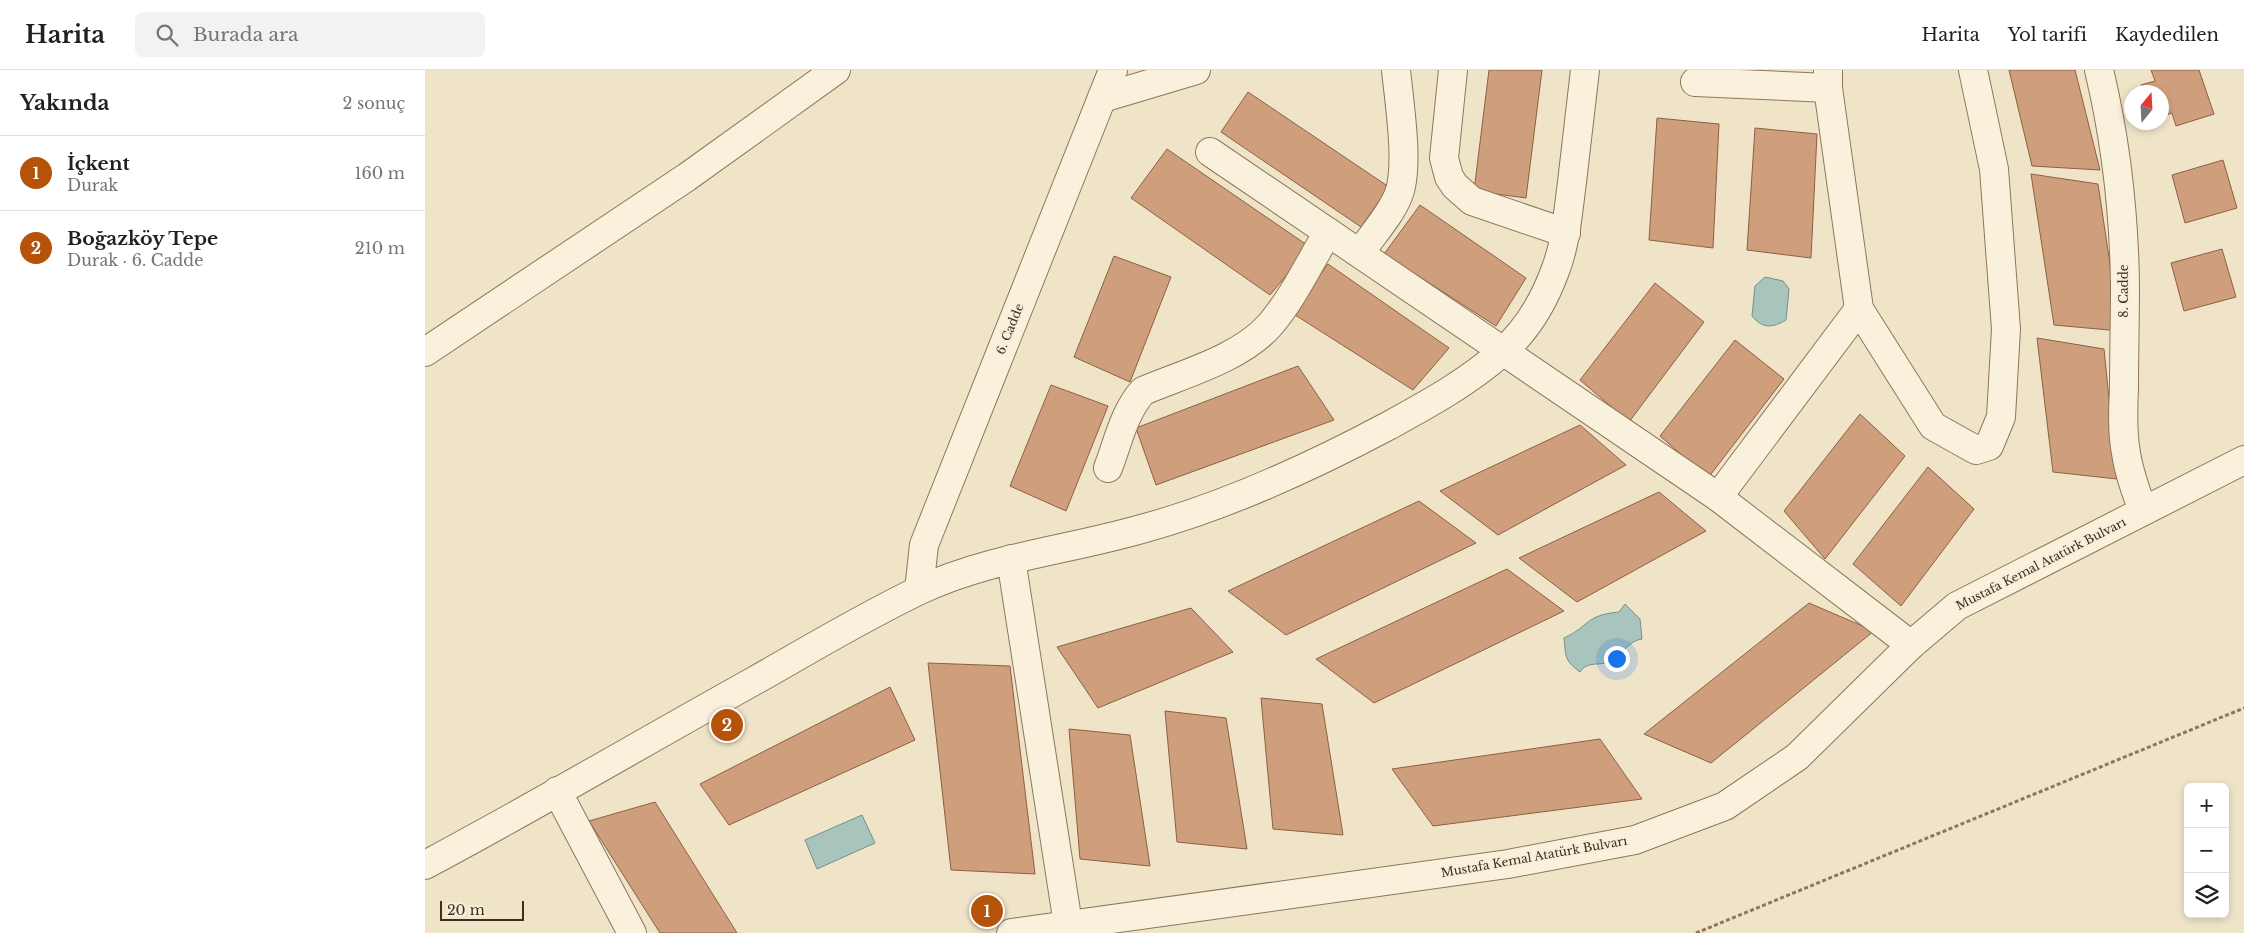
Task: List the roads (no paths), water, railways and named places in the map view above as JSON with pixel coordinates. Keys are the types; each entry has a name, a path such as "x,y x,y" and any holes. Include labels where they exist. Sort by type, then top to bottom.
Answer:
{"street":[{"path":"425,352 687,177 836,70"},
{"name":"6. Cadde","path":"919,590 920,562 924,545 1113,70"},
{"path":"1102,98 1196,70"},
{"path":"1360,253 1391,208 1398,196 1402,182 1403,160 1396,70"},
{"path":"1453,70 1444,158 1445,168 1455,186 1472,202 1566,234"},
{"path":"425,865 815,646 919,590 980,567 1056,551 1147,528 1211,506 1272,482 1358,442 1463,383 1504,350 1524,328 1541,301 1556,269 1566,234 1585,70"},
{"path":"1695,82 1828,79 1859,309 1933,426 1976,450 1989,446 2001,417 2005,329 1994,169 1973,70"},
{"name":"8. Cadde","path":"2099,70 2109,108 2118,164 2123,218 2125,287 2123,412 2125,452 2131,479 2143,511"},
{"path":"1210,152 1718,497 1911,645"},
{"path":"1108,468 1126,416 1139,395 1143,391 1230,354 1256,338 1280,312 1328,232"},
{"path":"1718,497 1859,309"},
{"name":"Mustafa Kemal Atatürk Bulvarı","path":"1011,933 1508,864 1635,840 1725,806 1797,757 1911,645 1957,606 2244,460"},
{"path":"1011,559 1067,924"},
{"path":"557,791 632,933"}],"water":[{"path":"1765,277 1783,281 1789,289 1786,320 1772,326 1760,323 1752,316 1755,286"},
{"path":"1625,604 1640,619 1642,639 1632,643 1611,661 1588,665 1580,672 1568,661 1564,638 1594,618 1608,613 1619,612"},
{"path":"862,815 875,843 817,869 805,840"}],"place":[{"name":"Boğazköy Tepe","path":"727,725"},
{"name":"İçkent","path":"987,911"}]}
